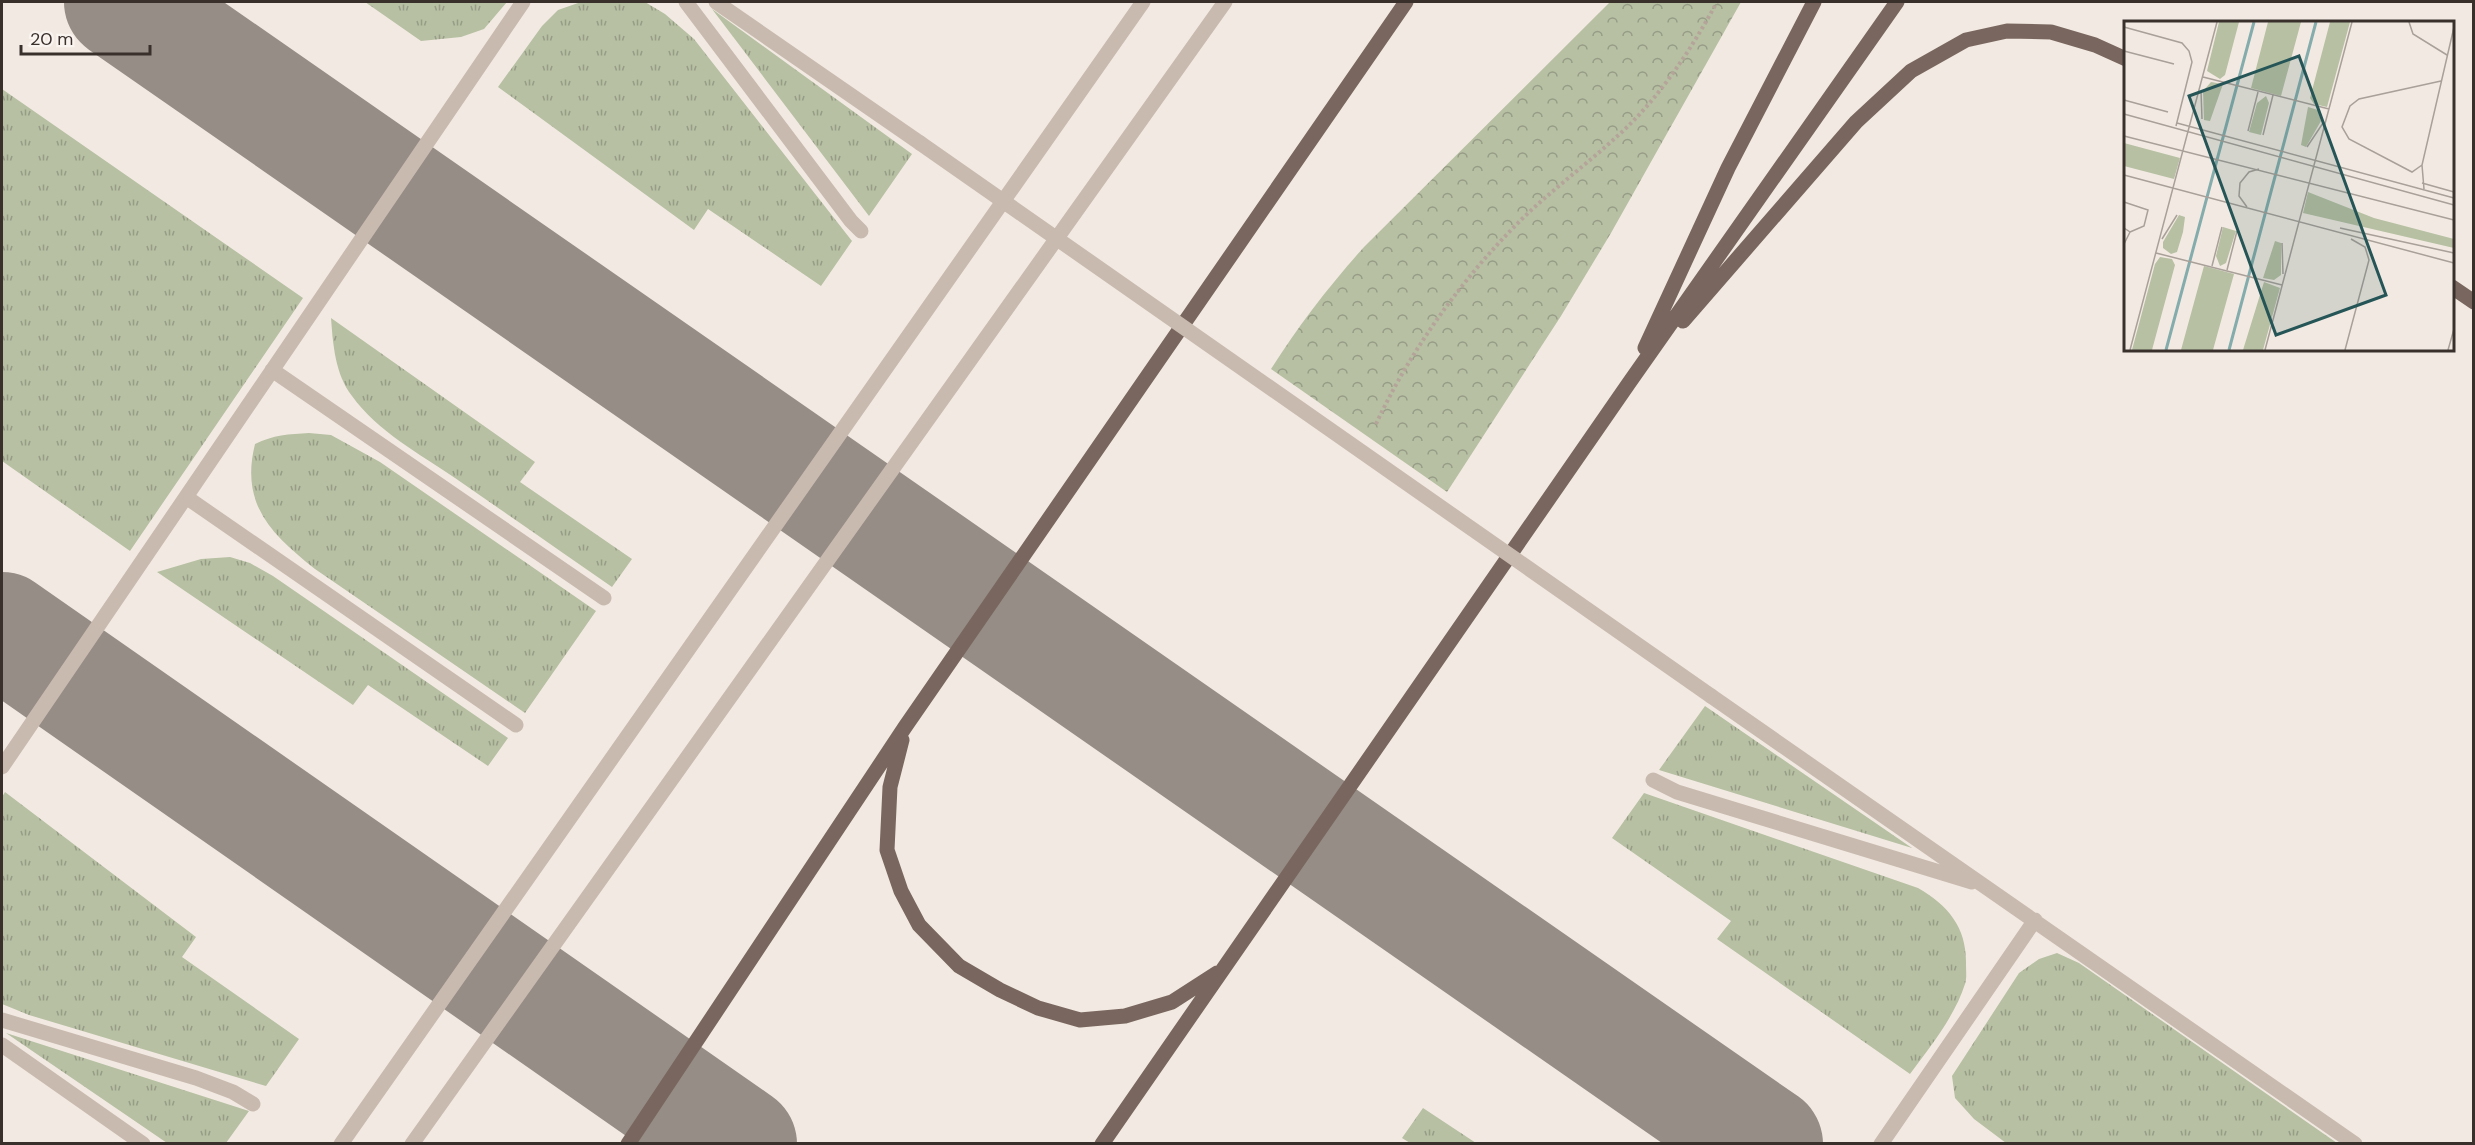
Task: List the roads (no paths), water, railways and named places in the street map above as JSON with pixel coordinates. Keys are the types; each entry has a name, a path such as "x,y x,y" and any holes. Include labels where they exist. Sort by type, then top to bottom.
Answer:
{"main road":[{"path":"628,1143 905,727 1406,2"},
{"path":"1629,383 1728,168 1815,2"},
{"path":"1102,1143 1629,383 1897,2"},
{"path":"1629,383 1856,122 1911,71 1966,40 2007,31 2051,33 2095,45 2124,58"},
{"path":"2454,288 2474,302"},
{"path":"905,727 890,787 887,850 901,891 919,926 959,966 1000,990 1038,1008 1080,1020 1125,1016 1172,1002 1224,968"}],"street":[{"path":"2,767 524,2"},
{"path":"686,2 851,221 861,231"},
{"path":"716,2 2355,1143"},
{"path":"341,1143 1143,2"},
{"path":"412,1143 1225,2"},
{"path":"273,370 604,598"},
{"path":"186,497 516,725"},
{"path":"1653,780 1693,797 1986,887"},
{"path":"1881,1143 2035,920"},
{"path":"2,1020 196,1078 233,1092 254,1104"},
{"path":"2,1045 143,1143"}]}
